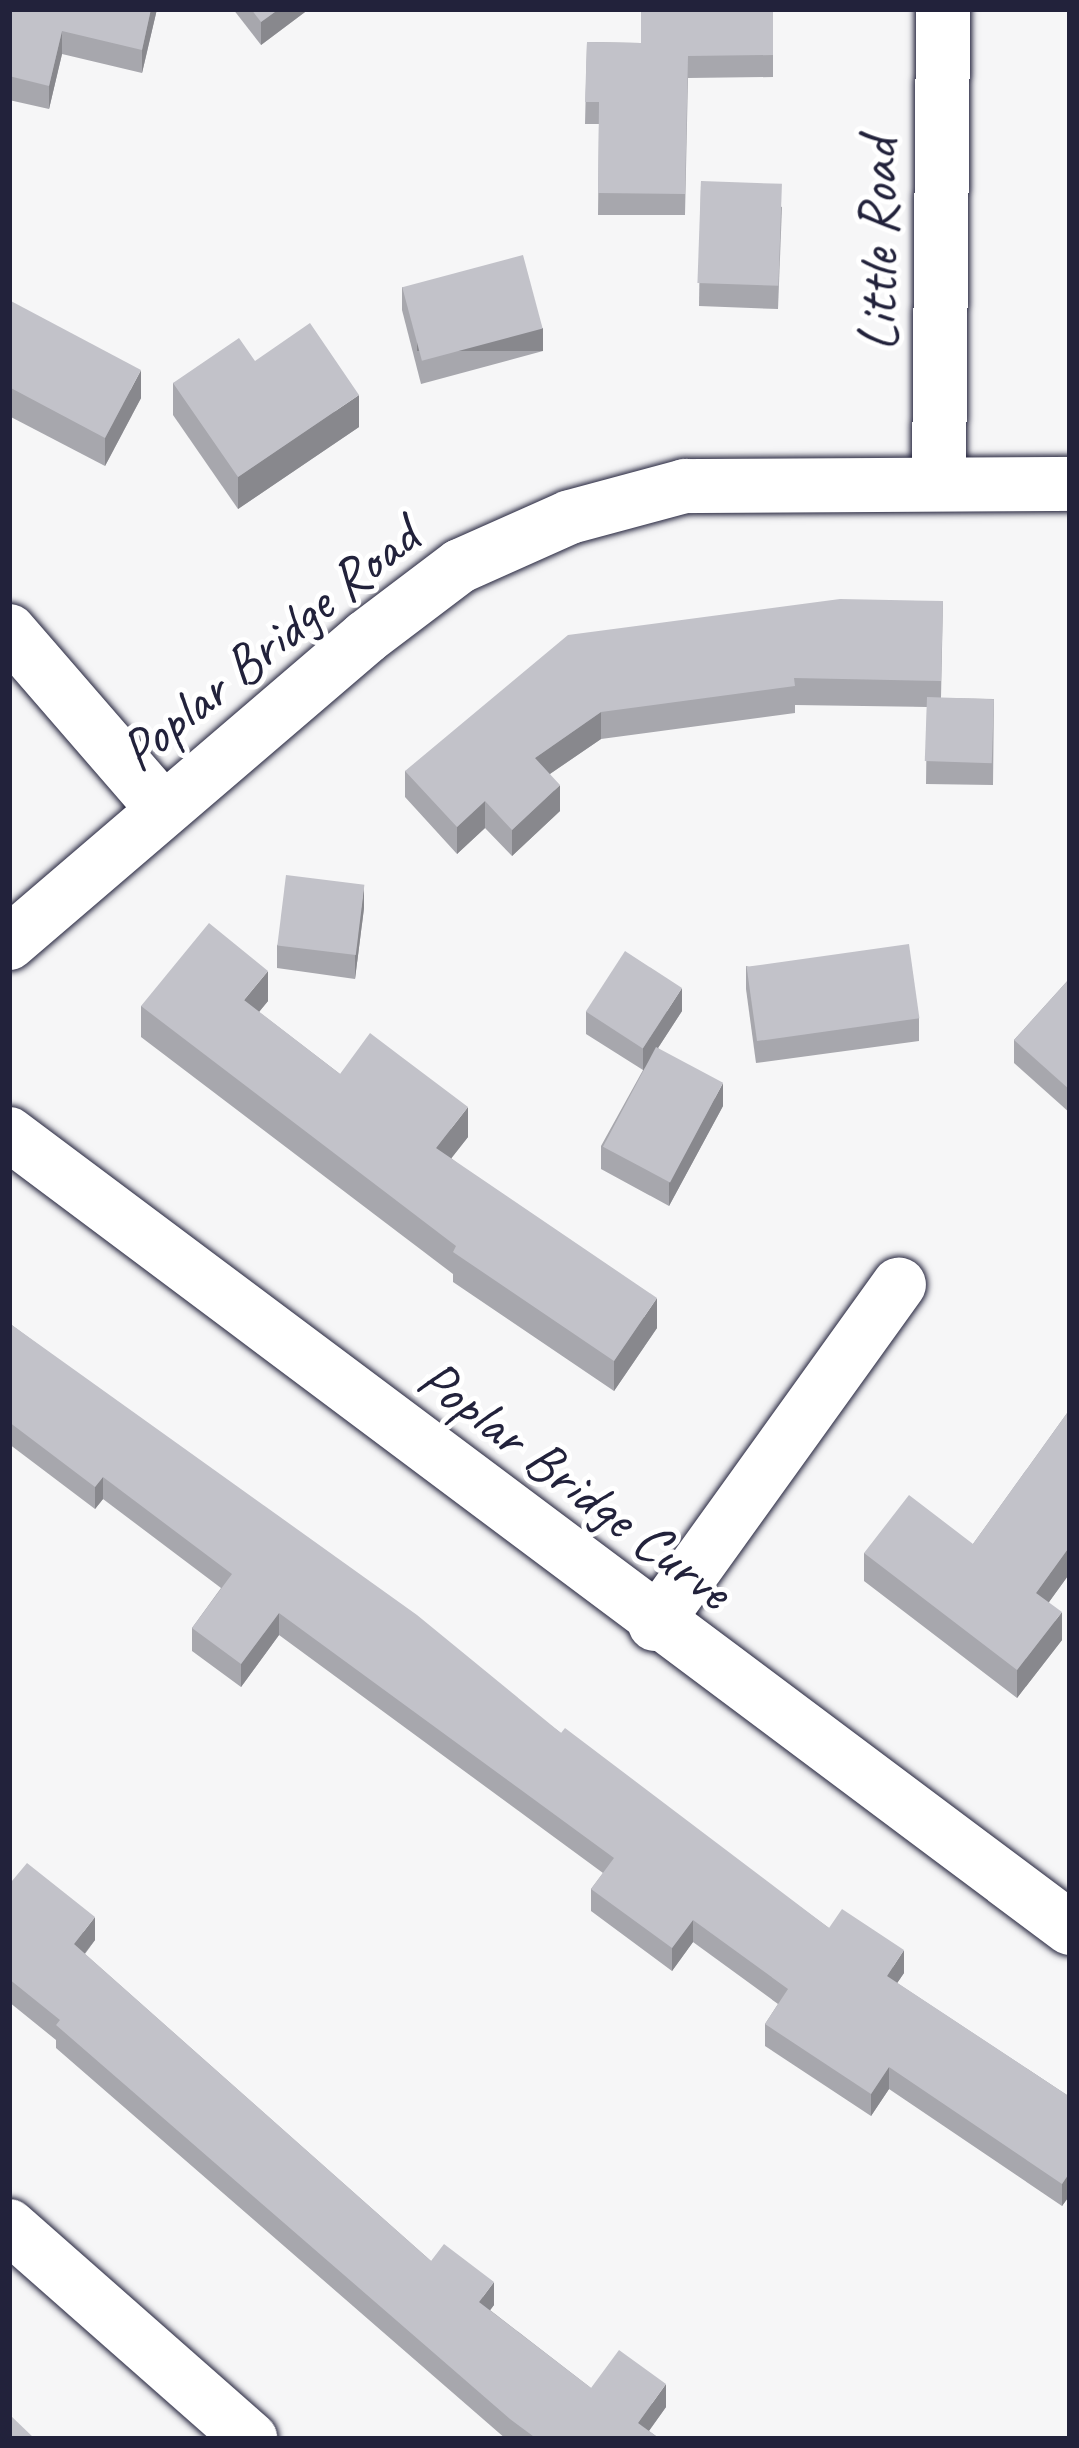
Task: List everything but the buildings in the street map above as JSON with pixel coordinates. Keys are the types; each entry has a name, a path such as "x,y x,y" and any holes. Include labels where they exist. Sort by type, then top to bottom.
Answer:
{"street":[{"name":"Little Road","path":"939,482 943,9"},
{"name":"Poplar Bridge Road","path":"9,943 163,809 460,566 570,517 685,486 1070,484"},
{"path":"9,631 163,809"},
{"name":"Poplar Bridge Curve","path":"9,1133 656,1624 1070,1928"},
{"path":"656,1624 899,1284"},
{"path":"9,2226 251,2439"}]}
